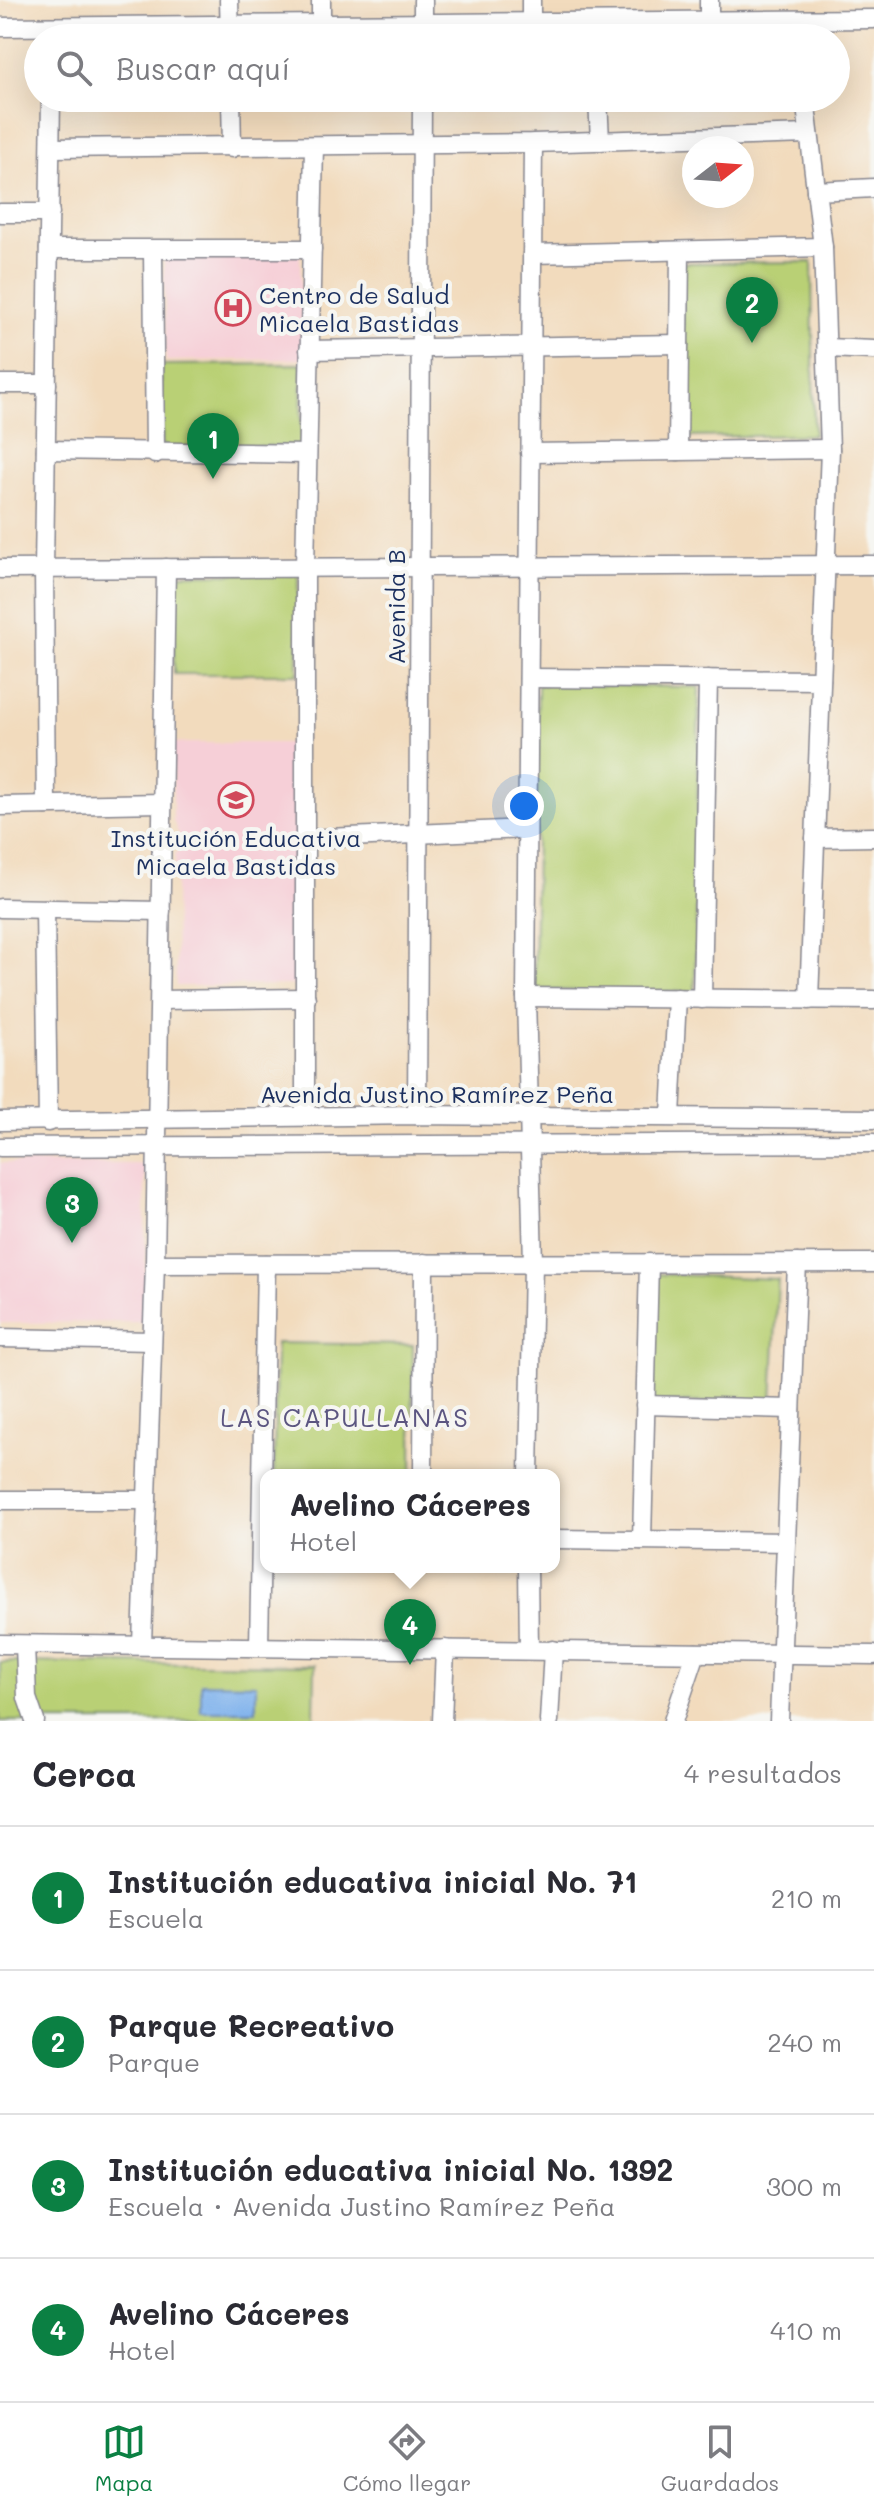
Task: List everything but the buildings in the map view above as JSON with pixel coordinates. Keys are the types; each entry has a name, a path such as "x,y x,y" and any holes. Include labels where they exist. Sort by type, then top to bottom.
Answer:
{"street":[{"path":"229,0 230,24"},
{"path":"321,0 321,24"},
{"path":"423,0 423,24"},
{"path":"531,0 531,23"},
{"path":"709,0 709,21"},
{"path":"835,24 874,19"},
{"path":"671,24 709,21 742,24"},
{"path":"518,24 540,24"},
{"path":"0,27 24,30"},
{"path":"46,805 44,569 51,112"},
{"path":"231,112 232,148"},
{"name":"Avenida B","path":"417,1115 422,112"},
{"path":"599,112 600,141"},
{"path":"807,112 823,247 830,449 809,1000"},
{"path":"51,148 533,143 809,134"},
{"path":"529,1469 533,1263 526,997 533,143"},
{"path":"305,1116 305,568 314,146"},
{"path":"816,191 874,188"},
{"path":"0,213 50,213"},
{"path":"532,254 823,247"},
{"path":"49,249 312,249"},
{"path":"153,251 155,454"},
{"path":"678,451 680,251"},
{"path":"309,350 679,344"},
{"path":"827,348 874,350"},
{"path":"0,384 47,384"},
{"path":"530,453 830,449"},
{"path":"46,450 307,454"},
{"path":"0,569 874,565"},
{"path":"142,1644 155,1264 166,568"},
{"path":"529,678 821,680"},
{"path":"702,999 708,679"},
{"path":"0,806 162,803"},
{"path":"306,839 527,829"},
{"path":"815,838 874,837"},
{"path":"0,908 161,911"},
{"path":"45,909 48,1122"},
{"path":"526,997 874,1000"},
{"path":"160,1000 306,998"},
{"path":"671,1116 677,998"},
{"name":"Avenida Justino Ramírez Peña","path":"0,1121 417,1115 874,1119"},
{"name":"Avenida Justino Ramírez Peña","path":"0,1147 155,1143 874,1143"},
{"path":"423,1469 424,1263"},
{"path":"642,1540 649,1263"},
{"path":"779,1721 797,1263"},
{"path":"155,1264 874,1263"},
{"path":"264,1469 266,1264"},
{"path":"0,1338 152,1341"},
{"path":"645,1405 791,1409"},
{"path":"0,1500 147,1500"},
{"path":"560,1539 786,1542"},
{"path":"259,1646 262,1573"},
{"path":"528,1573 529,1650"},
{"path":"0,1644 874,1655"},
{"path":"25,1645 27,1698 35,1721"},
{"path":"442,1721 445,1649"},
{"path":"549,1721 553,1650"},
{"path":"673,1721 696,1653"}],"shaded area":[{"name":"Centro de Salud Micaela Bastidas","path":"300,255 303,359 166,361 164,258"},
{"path":"173,743 300,743 302,985 176,986 175,855 183,845 173,820"},
{"path":"0,1163 145,1164 145,1322 0,1323"}],"green space":[{"path":"812,262 814,435 685,437 682,263"},
{"path":"302,364 301,446 162,447 161,365"},
{"path":"174,574 298,574 298,674 174,674"},
{"path":"538,685 699,687 695,992 534,990"},
{"path":"654,1274 778,1279 772,1403 649,1402"},
{"path":"276,1343 413,1345 412,1469 274,1469"},
{"path":"0,1662 315,1665 314,1721 0,1721"}],"water":[{"path":"201,1683 256,1684 256,1711 201,1711"}],"place":[{"name":"Centro de Salud Micaela Bastidas","path":"233,308"},
{"name":"Parque Recreativo","path":"752,343"},
{"name":"Institución educativa inicial No. 71","path":"213,479"},
{"name":"Institución Educativa Micaela Bastidas","path":"236,800"},
{"name":"Institución educativa inicial No. 1392","path":"72,1243"},
{"name":"Avelino Cáceres","path":"410,1665"}],"district":[{"name":"LAS CAPULLANAS","path":"345,1417"}]}
